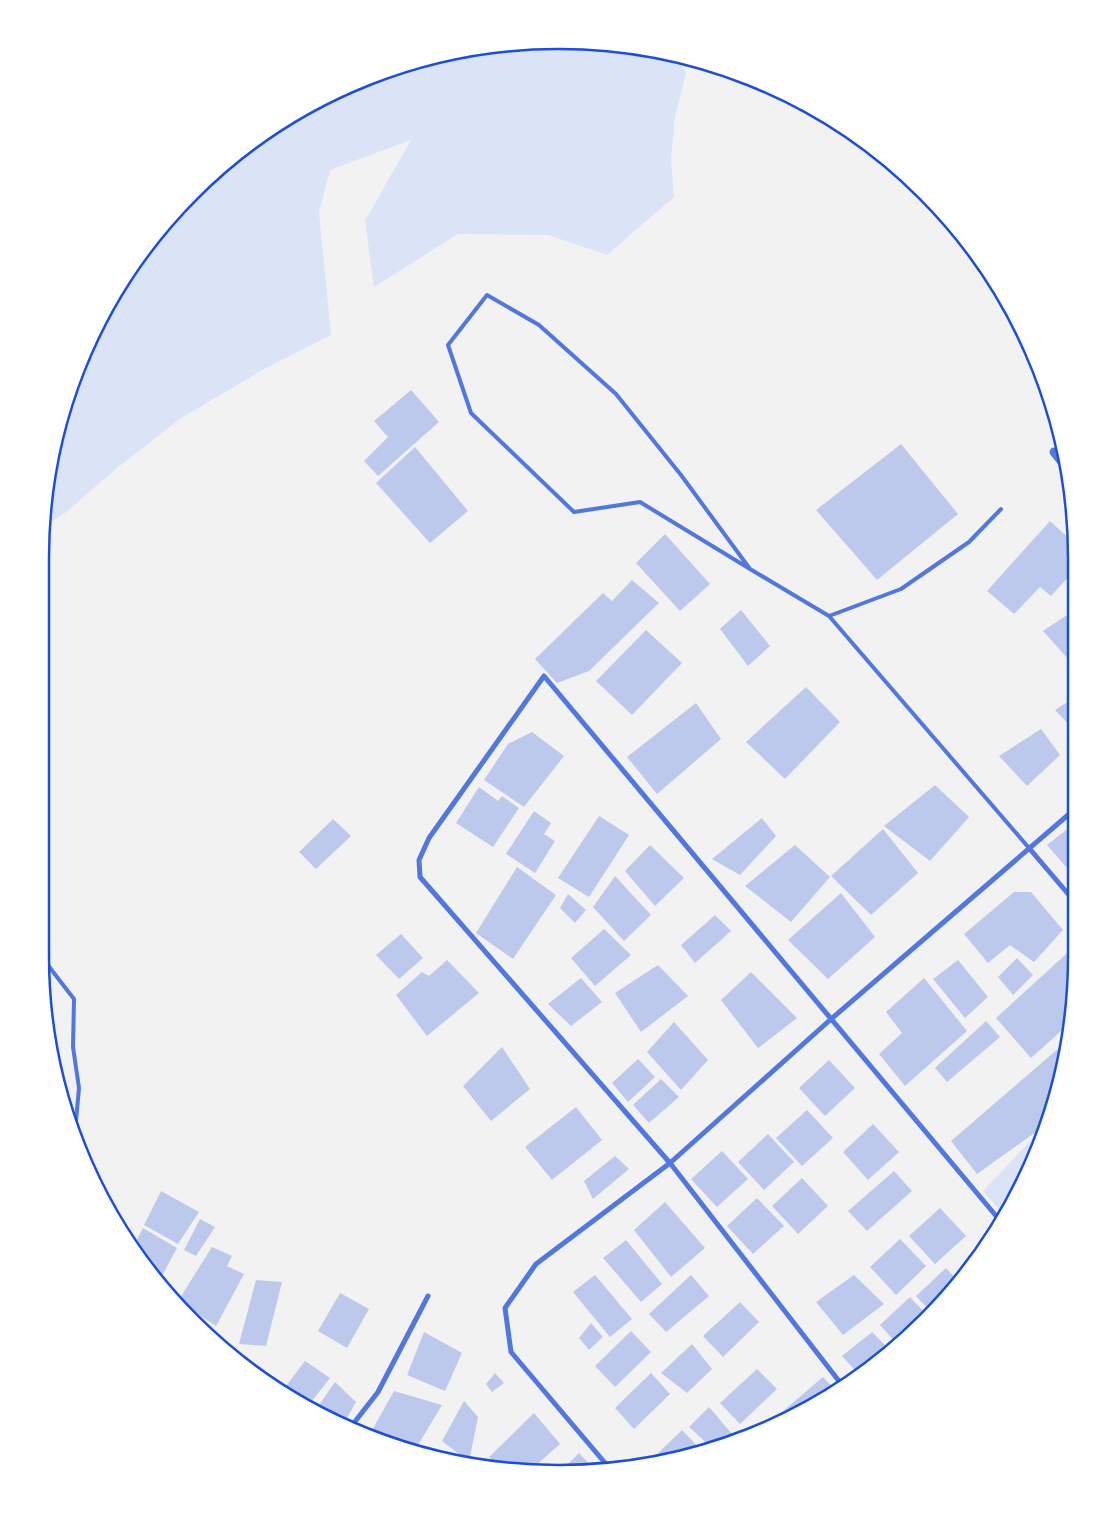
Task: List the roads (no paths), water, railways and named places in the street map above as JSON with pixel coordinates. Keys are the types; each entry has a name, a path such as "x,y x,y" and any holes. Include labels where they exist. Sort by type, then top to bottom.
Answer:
{"street":[{"path":"1054,452 1057,456"},
{"path":"839,1381 670,1163 420,877 420,860 429,838 544,676 830,1020 996,1216"},
{"path":"605,1463 511,1352 505,1308 536,1264 670,1163 830,1020 1068,815"},
{"path":"1029,848 1068,894"},
{"path":"354,1422 378,1392 428,1296"}],"lane":[{"path":"750,569 681,475 616,394 539,325 487,295 448,345 471,413 574,512 640,502 750,569 829,616 1029,848"},
{"path":"829,616 902,589 969,542 1001,509"},
{"path":"49,967 74,999 74,1047 79,1088 76,1119"}]}
